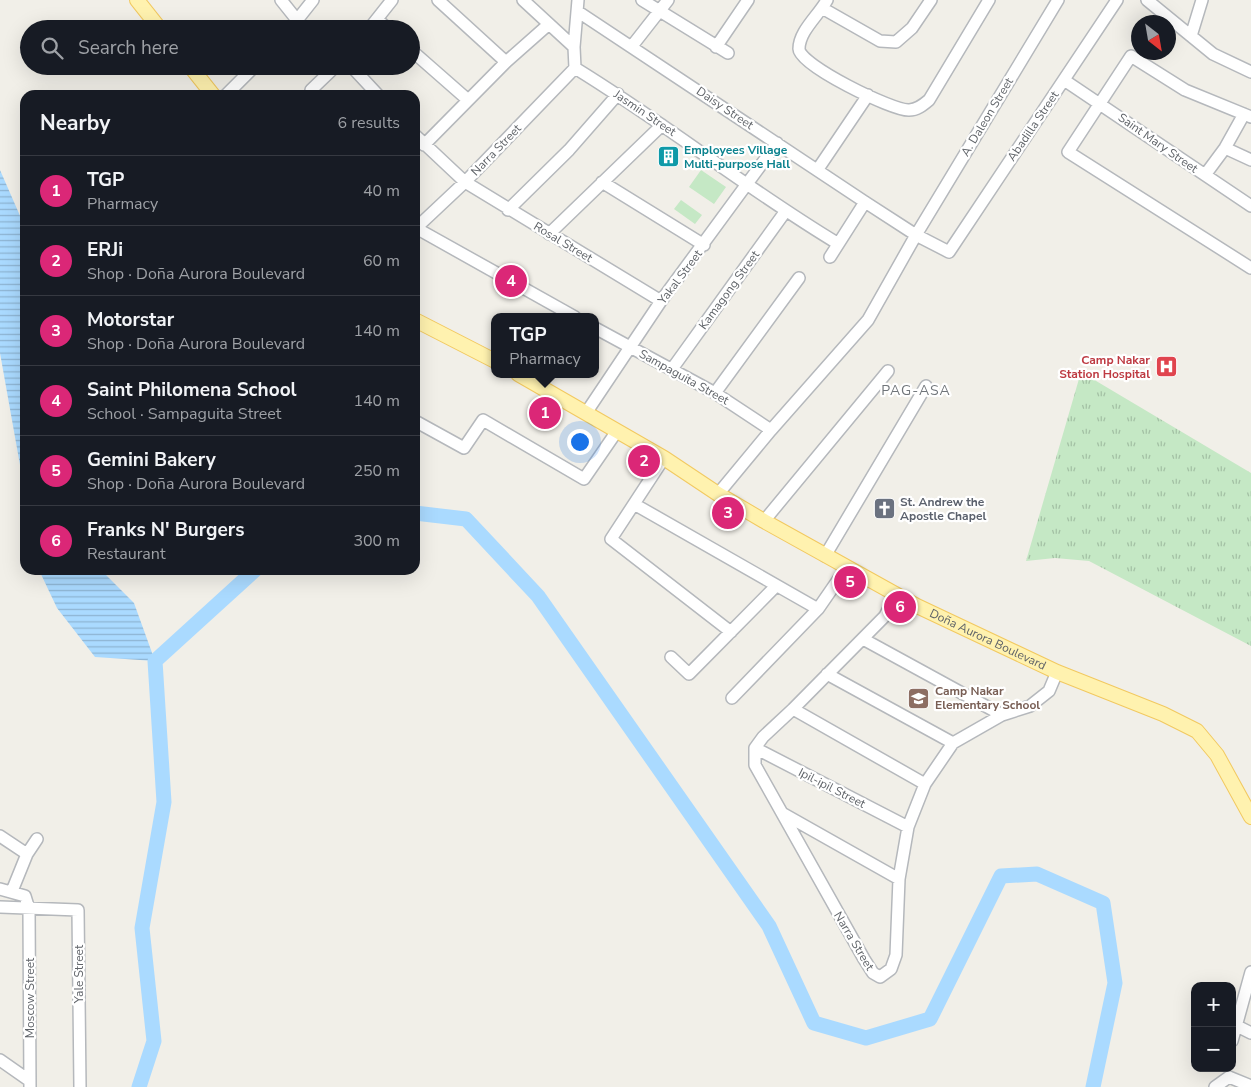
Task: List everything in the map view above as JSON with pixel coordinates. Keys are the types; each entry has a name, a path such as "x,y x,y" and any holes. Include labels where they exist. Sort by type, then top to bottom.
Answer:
{"main road":[{"path":"137,0 153,20"},
{"path":"197,75 209,90"},
{"path":"420,323 491,360"},
{"name":"Doña Aurora Boulevard","path":"525,378 664,458 718,494 764,521 896,594 1056,672 1163,714 1197,731 1217,755 1251,818"}],"street":[{"path":"281,0 292,20"},
{"path":"297,20 313,0"},
{"path":"377,19 392,0"},
{"path":"438,0 506,62"},
{"path":"523,0 574,47"},
{"path":"642,0 728,53"},
{"path":"632,46 668,0"},
{"path":"716,47 748,0"},
{"path":"931,0 912,28 896,42 880,41 825,4 800,39 799,51 802,58 816,69 868,95 907,110 919,108 929,100 989,0"},
{"name":"A. Daleon Street","path":"718,494 771,430 868,320 916,235 1058,0"},
{"name":"Abadilla Street","path":"949,252 1117,0"},
{"path":"1147,0 1212,54 1249,69"},
{"path":"1191,36 1202,0"},
{"path":"575,68 574,47 577,6"},
{"name":"Daisy Street","path":"577,6 632,46 865,202 916,235 949,252"},
{"path":"424,145 506,62 549,24"},
{"path":"1205,175 1248,116 1185,90 1131,56 1068,152 1251,268"},
{"path":"420,58 468,100"},
{"name":"Jasmin Street","path":"575,68 618,94 747,182 785,212 837,243"},
{"name":"Narra Street","path":"420,224 465,182 575,68"},
{"path":"231,90 246,75"},
{"path":"311,90 327,75"},
{"path":"359,75 373,90"},
{"name":"Saint Mary Street","path":"1064,80 1251,206"},
{"path":"508,210 569,150 618,94"},
{"path":"818,169 868,95"},
{"path":"549,234 662,125"},
{"name":"Rosal Street","path":"420,141 465,182 508,210 661,301"},
{"name":"Yakal Street","path":"586,413 661,301 704,245 747,182 777,143"},
{"path":"1225,148 1251,160"},
{"path":"602,182 704,245"},
{"path":"830,257 837,243 865,202"},
{"name":"Kamagong Street","path":"672,369 785,212"},
{"path":"420,230 568,313"},
{"path":"714,393 799,278"},
{"name":"Sampaguita Street","path":"599,330 714,393 771,430"},
{"path":"764,521 888,371"},
{"path":"825,556 926,386"},
{"path":"420,425 464,448 483,420 584,479 618,431"},
{"path":"664,458 611,539 731,632"},
{"path":"634,504 818,609"},
{"path":"732,698 818,609 847,567"},
{"path":"671,657 689,674 776,586"},
{"path":"756,748 763,737 793,710 885,616 896,594"},
{"path":"863,639 1002,716"},
{"name":"Narra Street","path":"756,748 754,765 872,973 880,977 891,969 896,955 899,879 908,827 924,784 953,743 1002,716 1030,706 1049,691 1056,672"},
{"path":"827,674 953,743"},
{"path":"793,710 924,784"},
{"name":"Ipil-ipil Street","path":"756,748 908,827"},
{"path":"780,812 899,879"},
{"path":"0,836 27,854"},
{"path":"12,891 27,854 37,839"},
{"path":"0,888 25,896 29,909 0,907"},
{"name":"Moscow Street","path":"29,909 30,1084"},
{"name":"Yale Street","path":"29,909 78,910 80,1087"},
{"path":"1236,1029 1251,972"},
{"path":"1237,1026 1251,1032"},
{"path":"0,1060 30,1084"},
{"path":"1215,1087 1228,1072 1251,1086"}],"green space":[{"path":"701,170 726,187 714,204 689,187"},
{"path":"681,200 702,215 695,224 674,209"},
{"path":"1081,372 1251,473 1251,646 1089,561 1055,558 1026,561"}],"water":[{"path":"0,170 20,216 20,465 0,353"},
{"path":"41,575 106,575 134,603 155,661 95,657 57,608"}],"waterway":[{"path":"420,514 466,519 538,596 769,926 814,1023 866,1038 930,1019 1001,876 1037,874 1103,903 1115,983 1093,1087"},
{"path":"155,661 250,575"},
{"path":"139,1087 154,1041 142,928 164,802 155,661"}],"place":[{"name":"Employees Village Multi-purpose Hall","path":"668,157"},
{"name":"Saint Philomena School","path":"511,281"},
{"name":"Camp Nakar Station Hospital","path":"1166,367"},
{"name":"TGP","path":"545,413"},
{"name":"ERJi","path":"644,461"},
{"name":"St. Andrew the Apostle Chapel","path":"884,509"},
{"name":"Motorstar","path":"728,513"},
{"name":"Gemini Bakery","path":"850,582"},
{"name":"Franks N' Burgers","path":"900,607"},
{"name":"Camp Nakar Elementary School","path":"919,698"}],"district":[{"name":"PAG-ASA","path":"916,390"}]}
